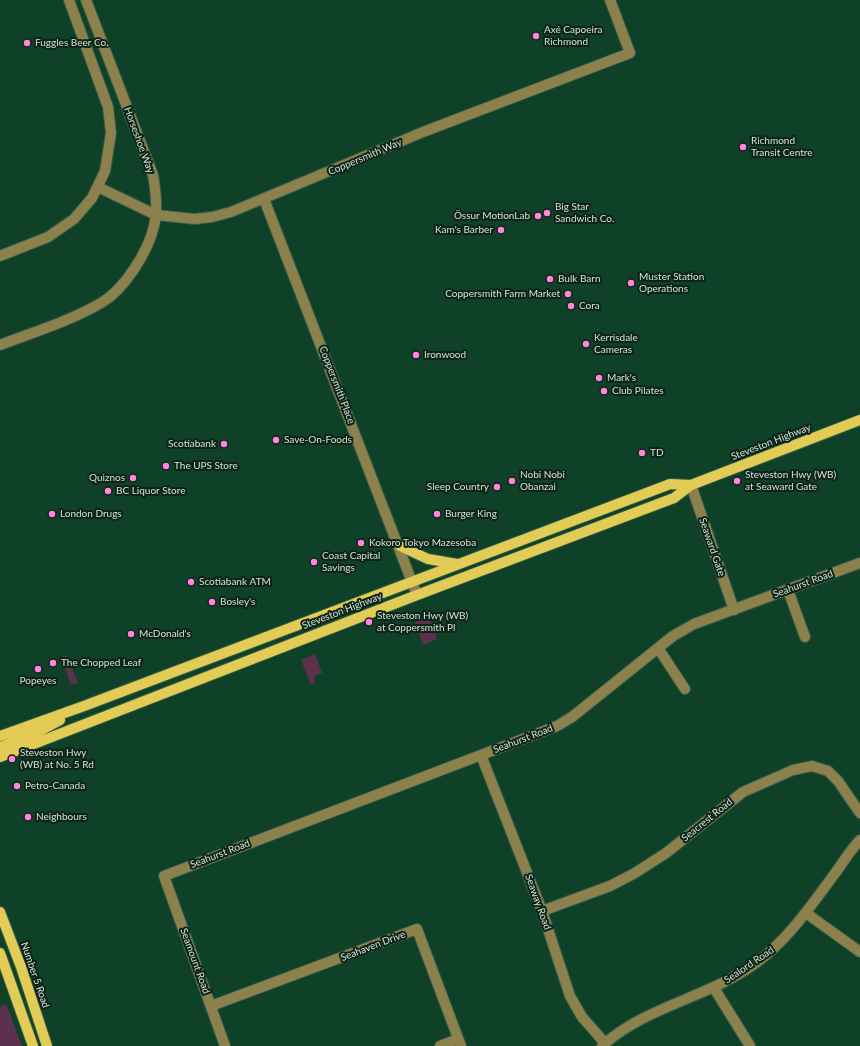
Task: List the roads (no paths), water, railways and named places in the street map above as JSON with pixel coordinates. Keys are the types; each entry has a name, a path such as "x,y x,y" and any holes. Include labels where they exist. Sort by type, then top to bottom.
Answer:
{"main road":[{"name":"Steveston Highway","path":"0,757 417,595 674,498 690,485 860,420"},
{"name":"Steveston Highway","path":"0,736 84,706 670,484 690,485"},
{"path":"400,546 428,559 457,564"},
{"name":"Steveston Highway","path":"0,747 36,733 84,706"},
{"name":"Number 5 Road","path":"0,912 21,967 47,1046"},
{"path":"0,953 33,1046"}],"street":[{"name":"Horseshoe Way","path":"0,256 39,241 66,225 84,208 98,187 106,171 111,119 104,92 69,0"},
{"name":"Horseshoe Way","path":"0,345 75,316 103,302 122,285 136,266 152,231 156,215 156,192 153,175 86,0"},
{"name":"Coppersmith Way","path":"98,187 156,215 184,218 212,217 231,212 423,132 630,53 610,0"},
{"path":"95,70 110,65"},
{"name":"Coppersmith Place","path":"264,199 400,546 417,595"},
{"name":"Seaward Gate","path":"690,485 734,610"},
{"name":"Seahurst Road","path":"164,876 557,726 567,720 672,636 694,624 860,563"},
{"path":"788,590 805,637"},
{"path":"658,648 685,689"},
{"name":"Seaway Road","path":"481,755 542,911 570,996 582,1017 603,1045"},
{"name":"Seacrest Road","path":"542,911 610,886 635,873 666,853 743,792 793,770 812,766 828,771 838,781 860,813"},
{"name":"Sealord Road","path":"603,1045 621,1031 644,1017 714,988 773,951 806,913 860,840"},
{"name":"Seamount Road","path":"164,876 224,1046"},
{"path":"806,913 860,952"},
{"name":"Seahaven Drive","path":"211,1006 417,929 460,1042"},
{"path":"714,988 750,1046"},
{"path":"440,1046 460,1042"}],"place":[{"name":"Axé Capoeira Richmond","path":"536,36"},
{"name":"Fuggles Beer Co.","path":"27,43"},
{"name":"Richmond Transit Centre","path":"743,147"},
{"name":"Big Star Sandwich Co.","path":"547,213"},
{"name":"Össur MotionLab","path":"538,216"},
{"name":"Kam's Barber","path":"501,230"},
{"name":"Bulk Barn","path":"550,279"},
{"name":"Muster Station Operations","path":"631,283"},
{"name":"Coppersmith Farm Market","path":"568,294"},
{"name":"Cora","path":"571,306"},
{"name":"Kerrisdale Cameras","path":"586,344"},
{"name":"Ironwood","path":"416,355"},
{"name":"Mark's","path":"599,378"},
{"name":"Club Pilates","path":"604,391"},
{"name":"Save-On-Foods","path":"276,440"},
{"name":"Scotiabank","path":"224,444"},
{"name":"TD","path":"642,453"},
{"name":"The UPS Store","path":"166,466"},
{"name":"Quiznos","path":"133,478"},
{"name":"Nobi Nobi Obanzai","path":"512,481"},
{"name":"Steveston Hwy (WB) at Seaward Gate","path":"737,481"},
{"name":"Sleep Country","path":"497,487"},
{"name":"BC Liquor Store","path":"108,491"},
{"name":"London Drugs","path":"52,514"},
{"name":"Burger King","path":"437,514"},
{"name":"Kokoro Tokyo Mazesoba","path":"361,543"},
{"name":"Coast Capital Savings","path":"314,562"},
{"name":"Scotiabank ATM","path":"191,582"},
{"name":"Bosley's","path":"212,602"},
{"name":"Steveston Hwy (WB) at Coppersmith Pl","path":"369,622"},
{"name":"McDonald's","path":"131,634"},
{"name":"The Chopped Leaf","path":"53,663"},
{"name":"Popeyes","path":"38,669"},
{"name":"Steveston Hwy (WB) at No. 5 Rd","path":"12,759"},
{"name":"Petro-Canada","path":"17,786"},
{"name":"Neighbours","path":"28,817"}]}
